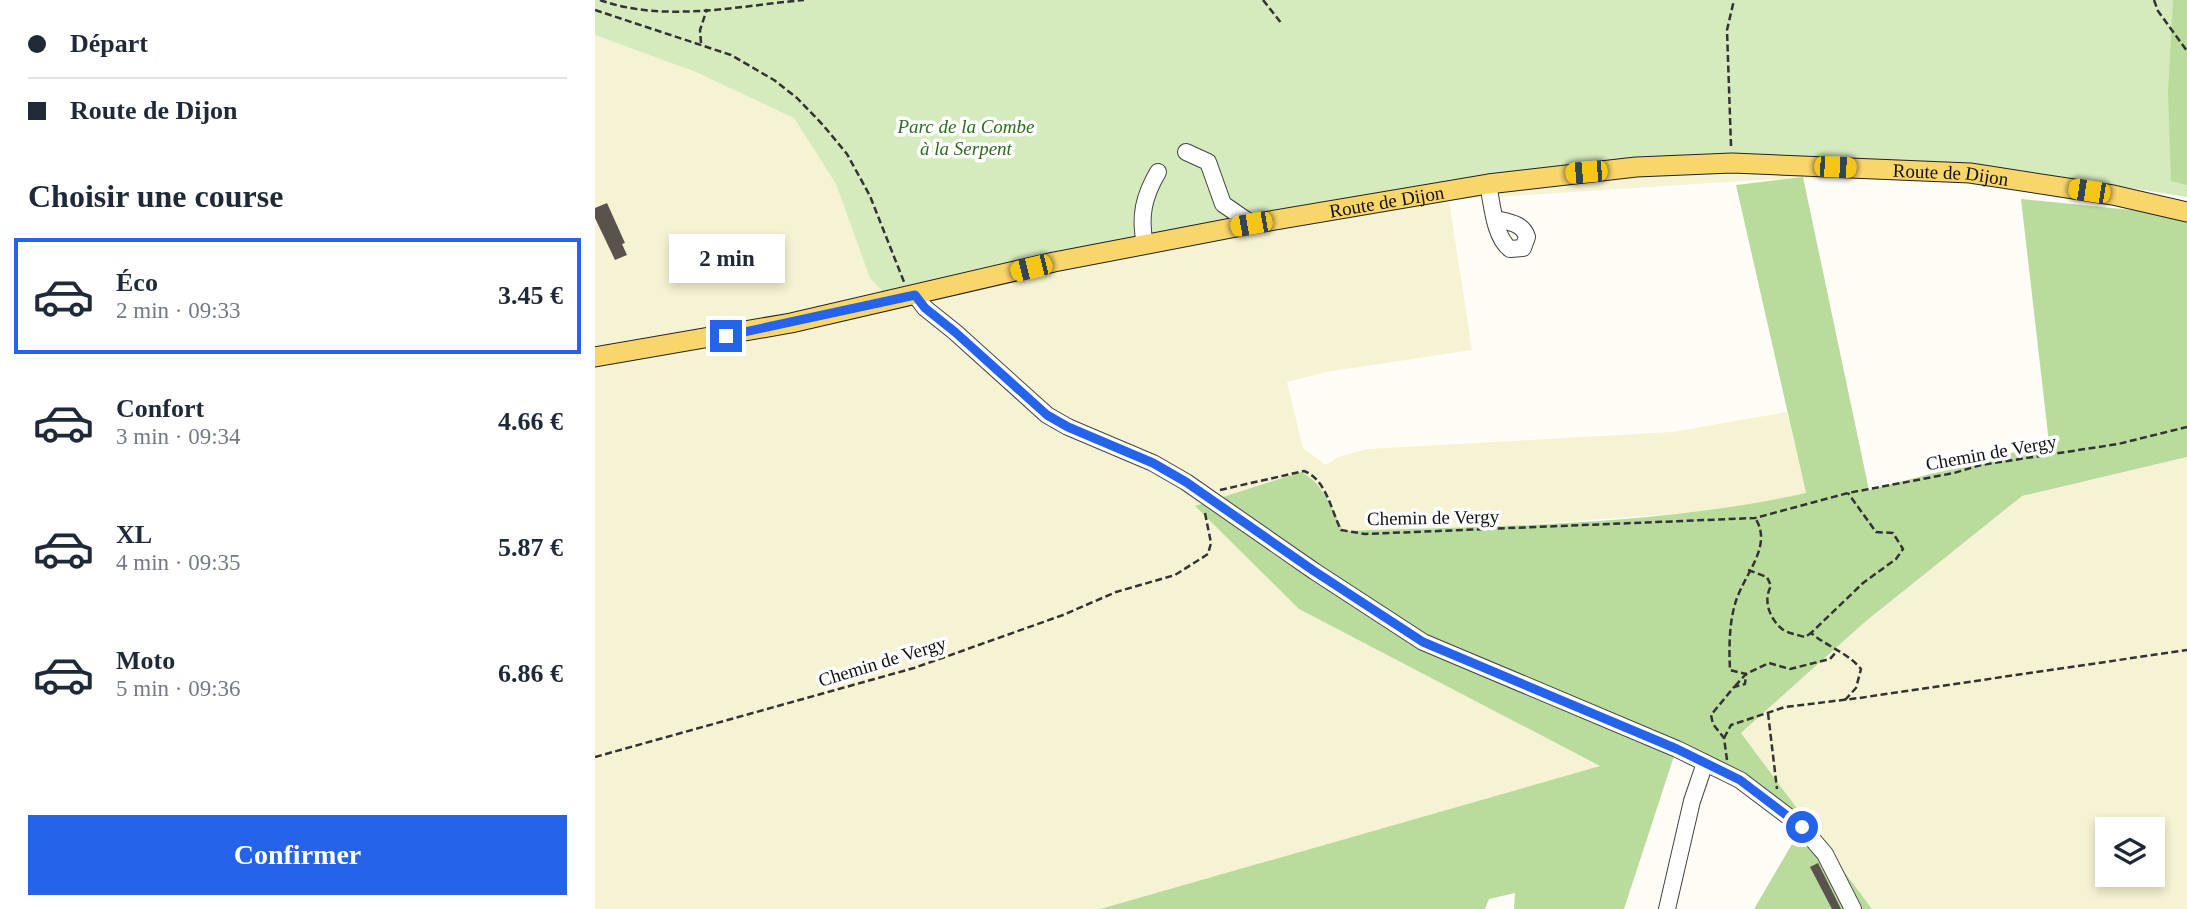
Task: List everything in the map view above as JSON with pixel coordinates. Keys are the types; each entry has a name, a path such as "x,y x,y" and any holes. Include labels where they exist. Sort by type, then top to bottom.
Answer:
{"main road":[{"name":"Route de Dijon","path":"595,357 791,323 1054,262 1251,224 1488,184 1623,169 1732,163 1970,173 2113,195 2187,212"}],"street":[{"path":"1186,152 1207,162 1223,204 1251,224"},
{"path":"1145,244 1143,202 1158,172"},
{"path":"1488,184 1496,219"},
{"path":"915,295 925,308 1047,415 1068,427 1153,463 1206,495 1314,571 1423,642 1740,780 1802,827 1825,854 1853,909"},
{"path":"1667,909 1692,801 1705,763"}],"path":[{"path":"600,0 643,12 804,0"},
{"path":"1263,0 1282,24"},
{"path":"1732,163 1727,30 1734,0"},
{"path":"2154,0 2158,11 2187,51"},
{"path":"701,44 700,30 707,9"},
{"path":"595,10 701,44 750,64 797,98 824,125 847,154 890,245 902,279 915,295"},
{"name":"Chemin de Vergy","path":"595,757 914,668 1063,615 1116,592 1175,575 1208,554 1211,543 1203,503 1206,495 1304,471 1320,482 1342,530 1365,534 1755,518 1848,493 1954,473 1981,465 2118,444 2187,427"},
{"path":"1748,570 1767,577 1771,586 1766,594 1768,609 1782,629 1805,637 1811,633 1863,583 1896,559 1903,549 1893,534 1876,532 1848,493"},
{"path":"1755,518 1761,527 1762,538 1756,560 1748,570 1735,604 1729,645 1730,670 1746,674 1769,663 1790,668 1830,659 1837,651"},
{"path":"1811,633 1851,657 1861,669 1856,688 1845,700"},
{"path":"1724,738 1731,725 1785,707 2187,650"},
{"path":"1729,775 1724,738 1713,724 1711,715 1734,687 1745,684 1746,674"},
{"path":"1768,713 1777,792"}],"green space":[{"name":"Parc de la Combe à la Serpent","path":"595,0 2187,0 2187,197 1986,165 1840,158 1691,159 1488,175 887,296 870,278 836,184 794,118 696,72 595,35"},
{"path":"804,0 2187,0 2187,172 1758,180 1449,200 1472,350 1326,372 1287,382 1303,448 1326,465 1338,457 1367,449 1672,432 1787,412 1806,493 1749,506 1516,525 1343,531 1321,488 1299,609 1601,766 1100,909 595,909 595,19"},
{"path":"2173,0 2187,0 2187,185 2171,181 2168,92"},
{"path":"1803,177 1869,490 2049,443 2021,199 2132,210 2187,222 2187,457 2022,496 1866,621 1741,733 1872,909 1754,909 1802,827 1676,750 1624,909 1514,909 1515,893 1489,899 1485,909 1100,909 1600,766 1299,609 1195,506 1301,472 1321,490 1343,531 1634,518 1750,504 1806,493 1736,185"},
{"path":"2187,457 2187,909 1872,909 1741,733 1866,621 2019,497"}],"building":[{"path":"607,203 625,243 622,244 627,255 615,260 595,218 595,208"},
{"path":"1818,863 1841,909 1832,909 1810,867"}],"route":[{"path":"726,336 915,295 925,308 955,332 1014,388 1057,422 1123,449 1186,482 1314,571 1423,642 1677,749 1740,780 1802,827"}]}
